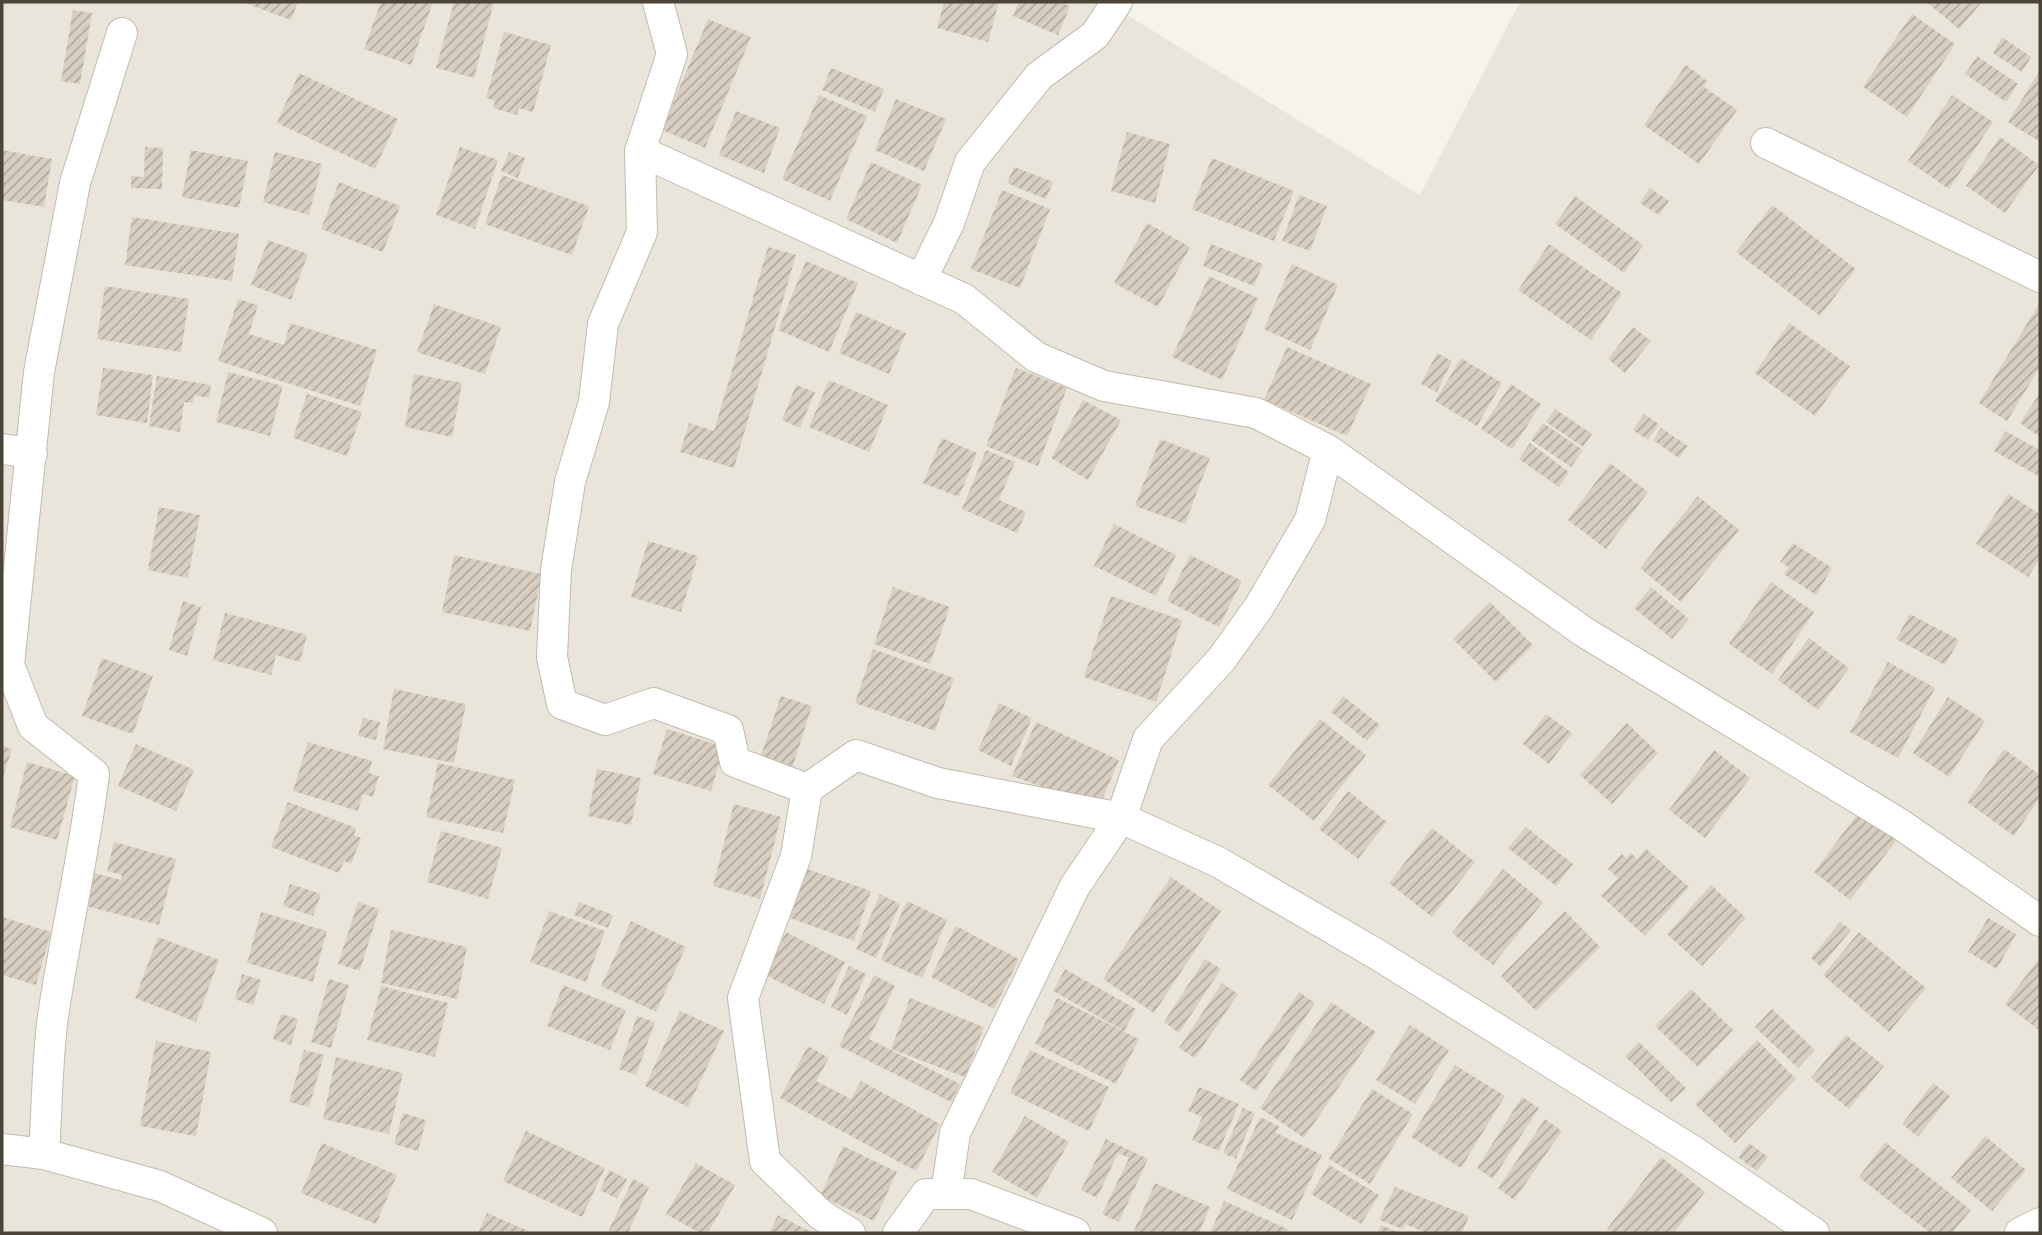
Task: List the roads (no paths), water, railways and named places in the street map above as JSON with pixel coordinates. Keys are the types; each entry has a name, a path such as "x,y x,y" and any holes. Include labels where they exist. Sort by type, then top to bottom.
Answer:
{"street":[{"path":"658,2 672,54 640,151 642,232 603,324 594,402 570,482 556,570 552,657 562,704 605,720 654,703 729,730 735,762 807,789"},
{"path":"921,280 949,223 970,162 1039,76 1094,36 1117,2"},
{"path":"44,1154 53,1020 68,923 86,841 94,774 33,726 9,666 39,372 75,183 122,33"},
{"path":"1766,143 2040,277"},
{"path":"640,151 964,299 1036,357 1104,386 1256,413 1328,450 1584,632 1900,824 2040,921"},
{"path":"2,449 32,453"},
{"path":"946,1194 956,1133 961,1121 1075,886 1121,818 1148,739 1221,660 1259,607 1310,520 1328,450"},
{"path":"850,1233 821,1215 765,1161 743,998 796,856 807,789 856,755 938,783 1121,818 1218,862 1378,955 1690,1150 1814,1233"},
{"path":"2,1149 44,1154 160,1186 262,1233"},
{"path":"898,1233 926,1194 971,1194 1074,1233"},
{"path":"2020,1233 2040,1223"}]}
